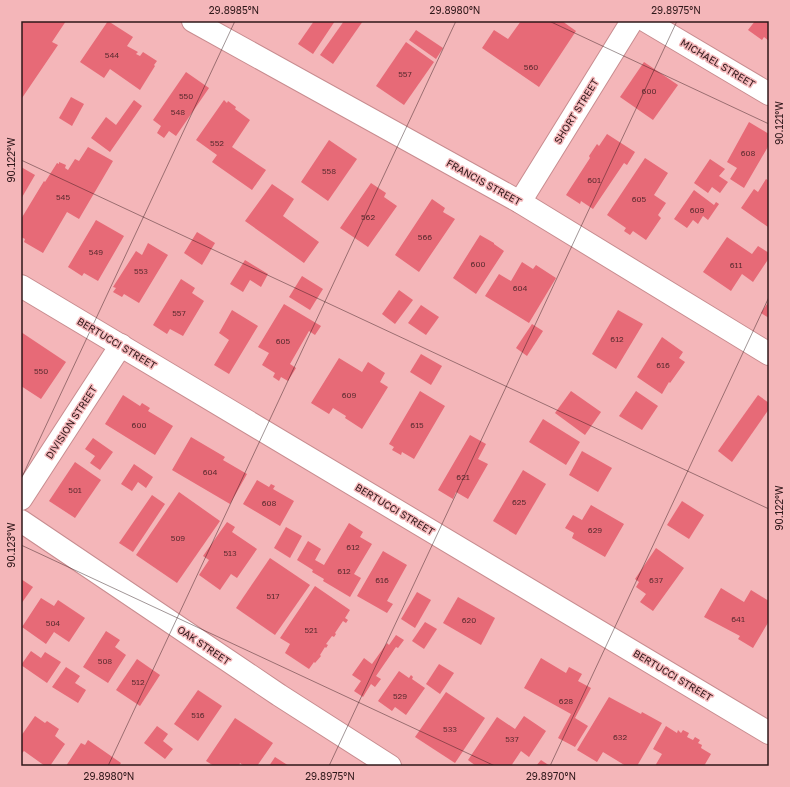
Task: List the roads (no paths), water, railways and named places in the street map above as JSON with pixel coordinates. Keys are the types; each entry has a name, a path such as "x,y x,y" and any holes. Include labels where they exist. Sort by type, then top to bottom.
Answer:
{"street":[{"name":"FRANCIS STREET","path":"193,21 520,202 769,354"},
{"name":"SHORT STREET","path":"520,202 632,21"},
{"name":"MICHAEL STREET","path":"646,21 769,94"},
{"name":"BERTUCCI STREET","path":"21,286 769,732"},
{"name":"DIVISION STREET","path":"21,499 121,345"},
{"name":"OAK STREET","path":"21,521 279,695 390,766"}]}
